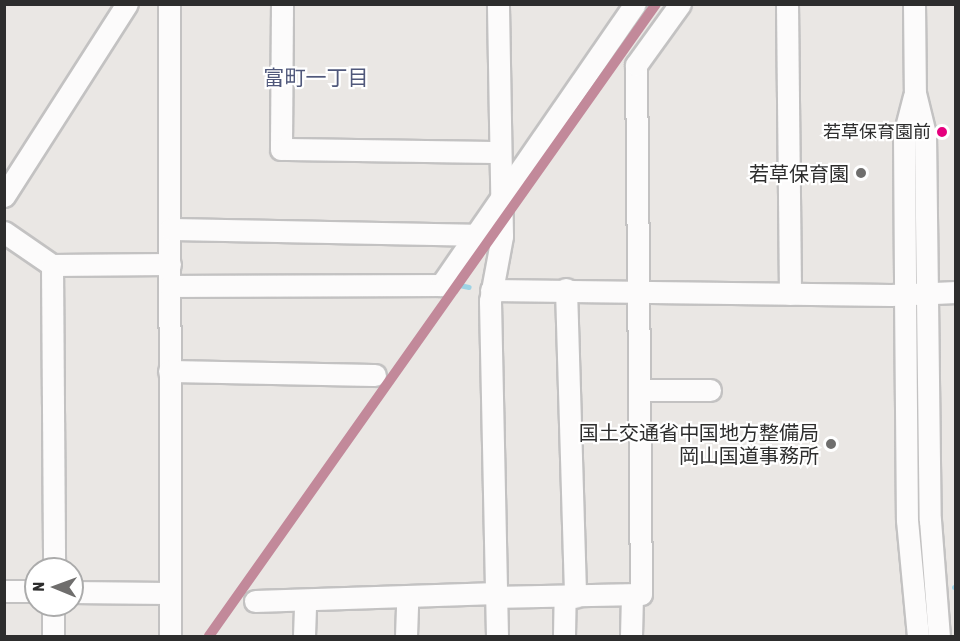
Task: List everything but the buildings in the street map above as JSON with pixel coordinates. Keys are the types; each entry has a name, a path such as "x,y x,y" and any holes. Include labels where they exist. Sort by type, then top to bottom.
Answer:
{"street":[{"path":"4,196 127,4"},
{"path":"169,4 170,371 167,593 170,636"},
{"path":"282,4 281,148 500,152"},
{"path":"497,636 491,290 502,249 498,4"},
{"path":"170,285 441,285 635,4"},
{"path":"255,601 497,595 632,596 641,594 636,65 680,4"},
{"path":"787,4 790,294"},
{"path":"914,4 915,93 925,134 930,520 932,581 939,636"},
{"path":"915,93 904,135 907,520 918,636"},
{"path":"170,229 475,235"},
{"path":"4,232 52,265 170,264"},
{"path":"52,265 54,557"},
{"path":"491,290 566,289 790,294 956,292"},
{"path":"564,636 570,597 566,289"},
{"path":"906,353 928,352"},
{"path":"170,371 375,375"},
{"path":"639,390 710,390"},
{"path":"907,457 929,457"},
{"path":"907,520 930,520"},
{"path":"4,591 24,591"},
{"path":"84,592 167,593"},
{"path":"631,636 632,596"},
{"path":"406,636 407,598"},
{"path":"304,636 305,600"},
{"path":"53,617 53,636"}],"waterway":[{"path":"450,283 469,287"}],"transit line":[{"path":"209,636 656,4"}],"place":[{"name":"若草保育園前","path":"942,132"},
{"name":"若草保育園","path":"861,173"},
{"name":"国土交通省中国地方整備局 岡山国道事務所","path":"831,444"}],"district":[{"name":"富町一丁目","path":"316,77"}]}
